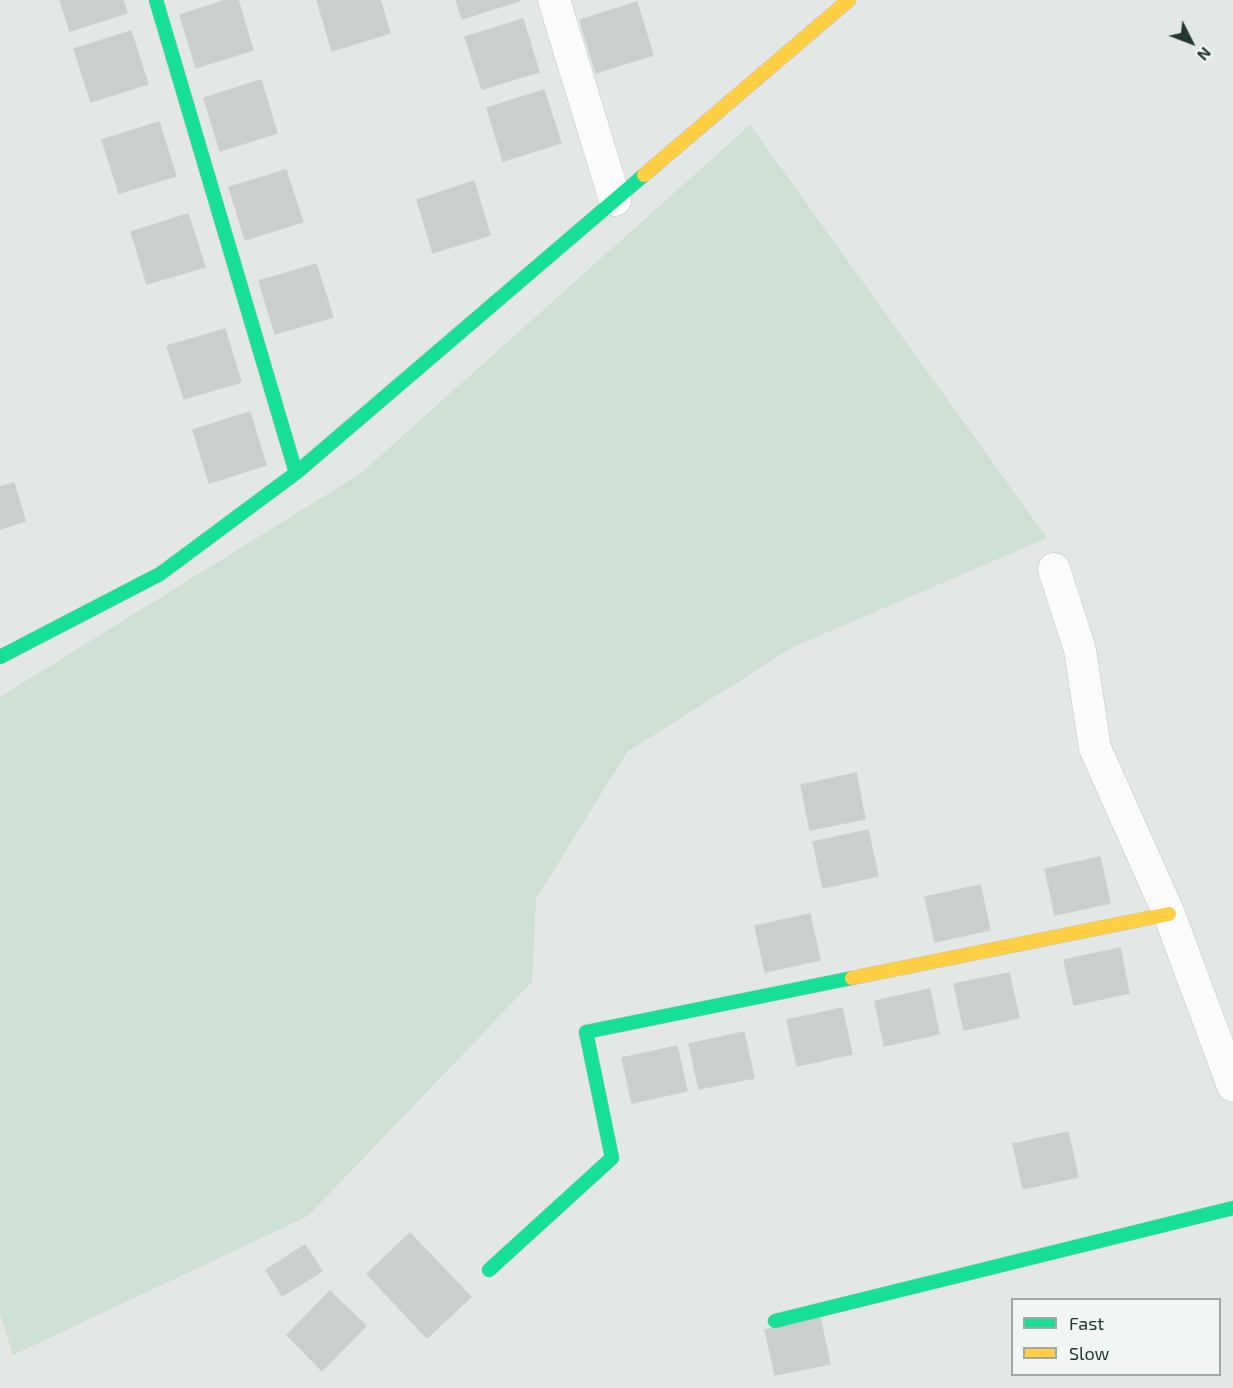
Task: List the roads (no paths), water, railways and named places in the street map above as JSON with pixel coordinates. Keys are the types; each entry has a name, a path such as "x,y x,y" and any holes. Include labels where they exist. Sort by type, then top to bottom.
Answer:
{"street":[{"path":"156,0 296,473"},
{"path":"554,0 615,200"},
{"path":"0,657 160,574 296,473 849,0"},
{"path":"1054,569 1080,650 1095,748 1169,914 1233,1086"},
{"path":"489,1270 612,1158 586,1032 1169,914"},
{"path":"775,1321 1233,1208"}]}
